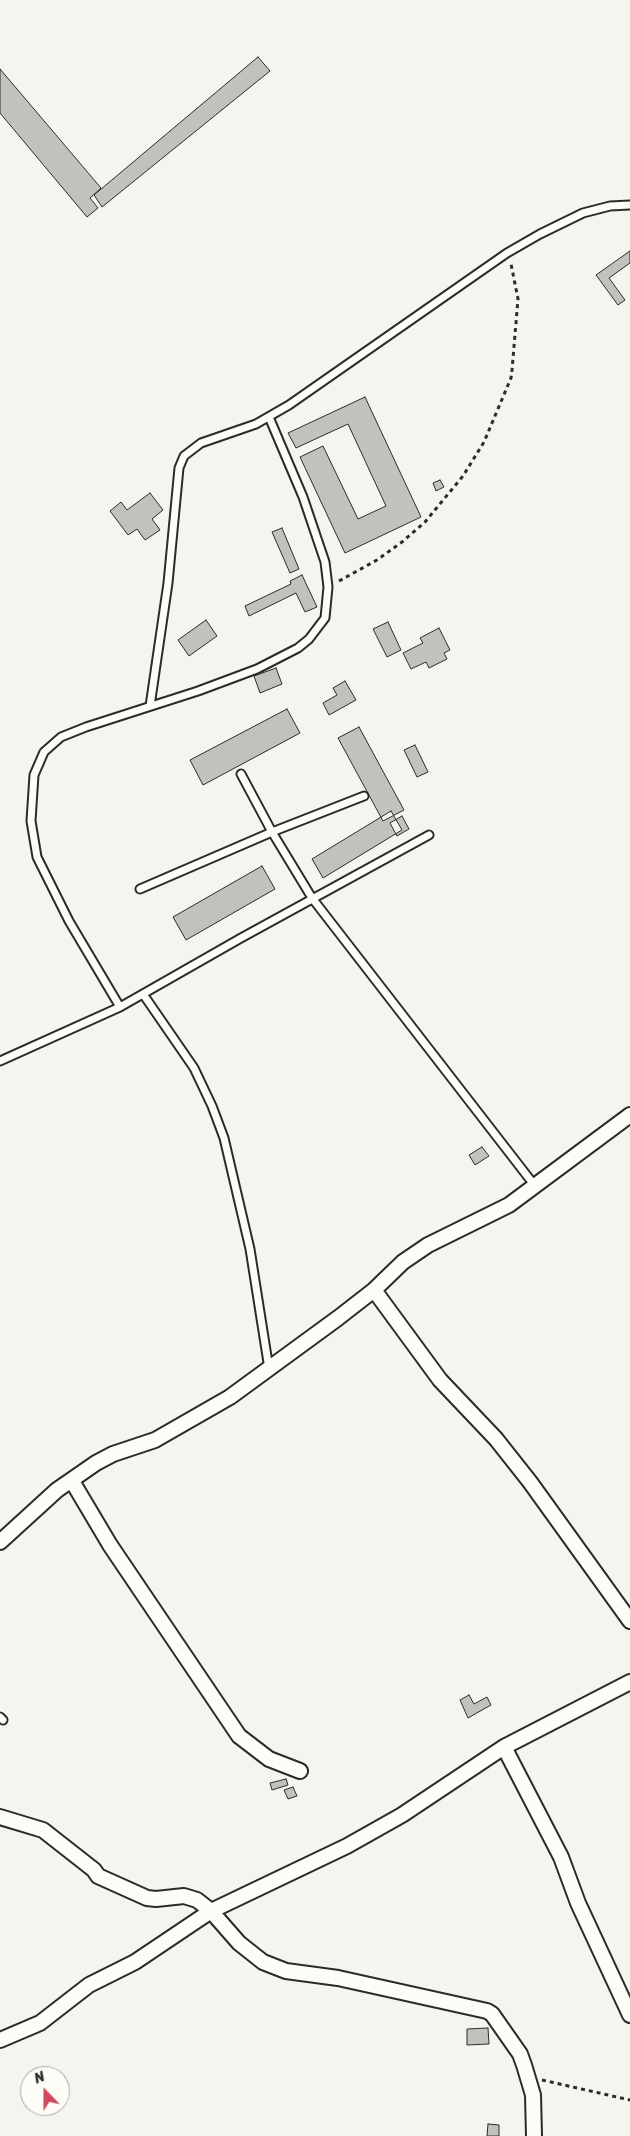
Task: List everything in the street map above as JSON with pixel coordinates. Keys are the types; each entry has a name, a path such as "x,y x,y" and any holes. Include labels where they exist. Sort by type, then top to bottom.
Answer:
{"street":[{"path":"0,1542 57,1490 96,1463 113,1454 155,1440 230,1397 374,1290 403,1262 428,1245 496,1213 630,1115"},
{"path":"374,1290 440,1380 496,1440 530,1482 630,1622"},
{"path":"72,1481 110,1545 239,1736 269,1759 300,1771"},
{"path":"0,2040 40,2023 89,1985 135,1962 211,1912 347,1846 402,1815 504,1747 630,1682"},
{"path":"504,1747 561,1857 578,1903 630,2015"},
{"path":"0,1817 43,1830 106,1880 147,1898 190,1897 211,1912 239,1943 264,1962 286,1971 338,1978 487,2011 497,2020 520,2054 533,2095 534,2136"}],"lane":[{"path":"150,706 168,583 179,468 184,456 201,443 256,424 270,417 376,346 507,252 583,214 610,206 630,205"},
{"path":"120,1008 69,921 37,857 31,821 34,775 44,752 61,737 86,726 198,691 257,669 298,648 309,639 325,618 328,587 325,562 303,497 270,417"},
{"path":"241,774 272,832 312,898 535,1186"},
{"path":"140,889 272,832 364,796"},
{"path":"0,1061 120,1008 312,898 429,835"},
{"path":"143,994 194,1068 212,1106 224,1138 250,1249 269,1369"}],"path":[{"path":"328,587 377,560 402,542 424,522 463,476 484,442 511,378 513,364 518,299 507,252"},
{"path":"527,2076 563,2086 630,2100"}],"building":[{"path":"258,57 270,71 102,207 94,195"},
{"path":"0,69 101,188 90,198 98,208 87,217 0,113"},
{"path":"630,251 630,263 609,278 625,300 618,305 596,275"},
{"path":"365,397 421,517 345,553 300,457 323,446 358,519 386,506 348,424 296,448 288,433"},
{"path":"440,480 444,487 436,491 433,483"},
{"path":"150,493 163,510 152,519 160,530 145,540 137,529 128,535 110,511 121,502 127,510"},
{"path":"282,528 299,569 290,573 272,532"},
{"path":"302,575 317,607 305,612 296,593 249,616 245,606 291,584 290,581"},
{"path":"206,620 217,636 189,656 178,640"},
{"path":"388,622 401,650 387,657 373,629"},
{"path":"439,628 450,650 444,653 447,659 429,668 426,662 411,669 403,653 423,643 420,638"},
{"path":"276,668 282,684 260,693 254,676"},
{"path":"345,681 356,700 329,715 323,703 337,695 333,688"},
{"path":"287,709 300,733 203,785 190,760"},
{"path":"359,727 404,810 383,821 338,738"},
{"path":"415,745 428,772 417,777 404,750"},
{"path":"391,811 402,830 323,878 312,859"},
{"path":"402,816 409,829 397,836 390,823"},
{"path":"262,866 275,889 186,940 173,917"},
{"path":"482,1147 489,1156 475,1165 469,1155"},
{"path":"469,1695 474,1704 487,1697 491,1705 468,1718 460,1700"},
{"path":"286,1779 288,1785 272,1790 270,1783"},
{"path":"293,1787 297,1796 288,1799 284,1790"},
{"path":"488,2028 489,2044 467,2045 467,2029"},
{"path":"488,2124 499,2125 499,2136 487,2136"}]}
